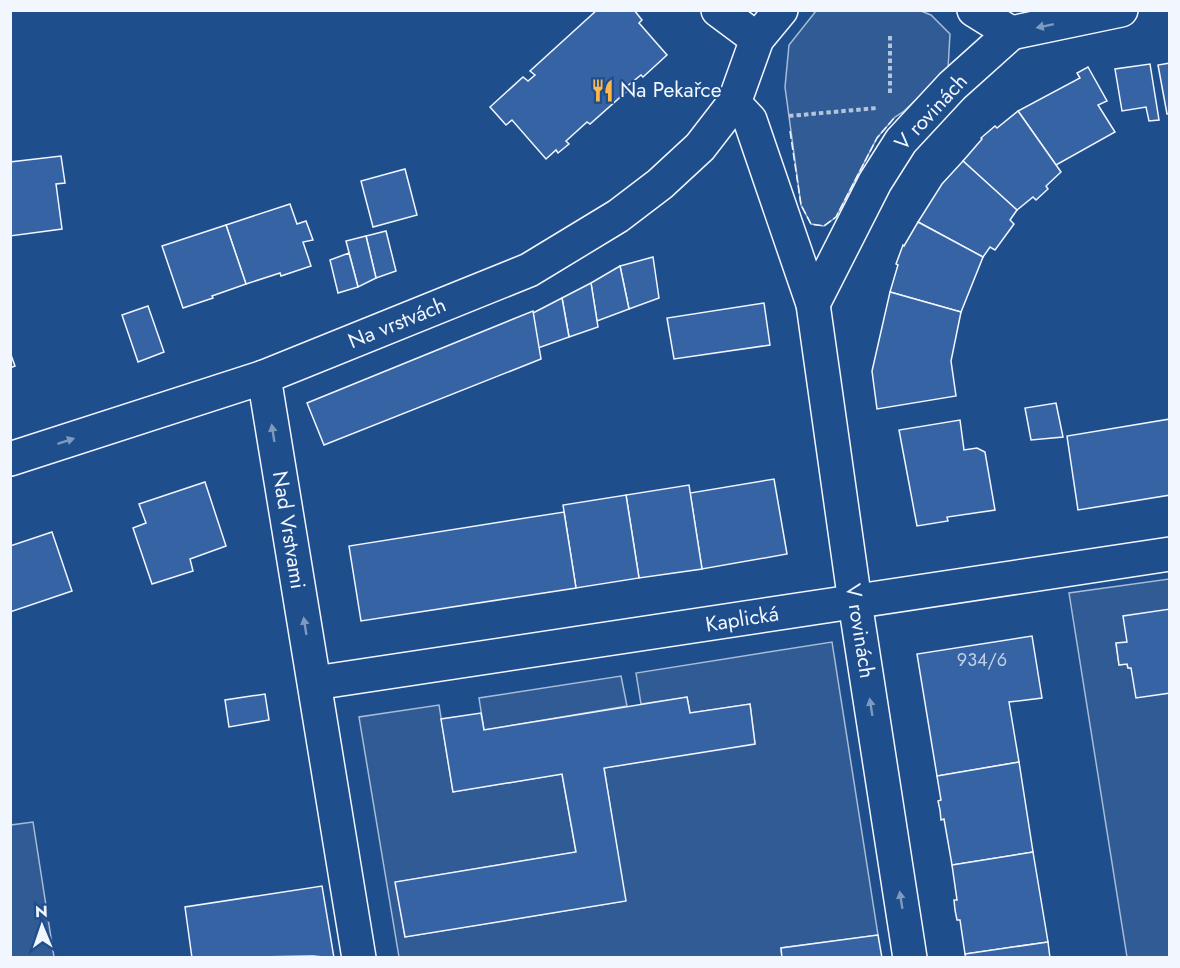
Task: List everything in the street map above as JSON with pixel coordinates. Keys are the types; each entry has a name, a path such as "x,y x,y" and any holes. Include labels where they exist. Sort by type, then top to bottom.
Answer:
{"street":[{"path":"718,10 757,39"},
{"path":"735,103 757,39 781,10"},
{"path":"974,10 1011,33 1121,10"},
{"name":"V rovinách","path":"813,304 875,182 901,141 952,86 1011,33"},
{"name":"V rovinách","path":"735,103 750,120 813,304 855,602 910,957"},
{"name":"Na vrstvách","path":"10,459 264,376 529,270 618,216 660,184 700,147 735,103"},
{"name":"Nad Vrstvami","path":"264,376 359,957"},
{"name":"Kaplická","path":"315,683 1170,554"}],"path":[{"path":"890,36 890,107"},
{"path":"753,130 788,116 890,107 920,121"}],"shaded area":[{"path":"816,11 921,11 931,15 950,34 948,69 895,117 877,138 836,217 824,226 811,224 801,205 785,87 789,45"},
{"path":"1169,579 1169,609 1127,642 1116,644 1119,665 1127,664 1128,668 1169,693 1169,957 1127,957 1069,593"},
{"path":"832,642 878,935 781,948 782,958 399,957 359,717 439,705 453,792 562,774 576,852 396,882 405,937 625,901 604,768 755,743 750,704 690,713 687,697 641,704 636,673"},
{"path":"621,676 627,706 484,730 479,698"},
{"path":"33,822 54,957 11,957 11,825"}],"building":[{"path":"597,10 634,10 642,20 639,23 667,55 643,77 641,75 625,88 627,91 590,124 587,122 566,141 569,144 558,153 556,150 546,159 512,120 506,125 490,107 523,77 528,81 535,75 530,71"},
{"path":"1170,63 1170,114 1167,114 1158,65"},
{"path":"1150,64 1159,120 1149,121 1146,107 1122,111 1115,69"},
{"path":"1088,67 1107,101 1098,105 1115,132 1056,165 1018,111 1080,78 1077,73"},
{"path":"1018,111 1061,172 1046,186 1048,189 1036,200 1033,197 1017,210 963,161 981,138"},
{"path":"61,156 65,183 56,184 62,229 10,236 10,162"},
{"path":"963,161 1017,210 1010,220 1014,224 995,250 990,247 983,257 918,222 942,184"},
{"path":"405,169 417,215 373,227 361,181"},
{"path":"290,204 297,224 306,221 313,240 303,242 311,266 246,284 226,225"},
{"path":"918,222 983,257 961,312 890,292 903,245"},
{"path":"226,225 246,284 183,308 162,246"},
{"path":"386,231 396,271 376,278 366,236"},
{"path":"366,236 376,278 358,287 346,241"},
{"path":"349,253 358,287 338,293 330,260"},
{"path":"653,257 659,298 629,309 620,266"},
{"path":"620,266 629,309 597,321 591,283"},
{"path":"591,283 598,327 569,337 562,298"},
{"path":"890,292 961,312 951,361 956,396 877,409 872,371"},
{"path":"562,298 569,337 538,348 533,313"},
{"path":"764,303 770,345 674,359 667,318"},
{"path":"148,306 164,352 138,362 122,315"},
{"path":"533,311 541,359 324,445 307,403"},
{"path":"10,352 15,366 10,368"},
{"path":"1056,403 1063,437 1031,440 1025,408"},
{"path":"1170,419 1170,495 1078,510 1067,436"},
{"path":"960,420 964,450 977,448 985,452 995,510 947,517 948,521 917,526 899,430"},
{"path":"774,479 787,554 702,569 690,493"},
{"path":"205,482 226,546 190,559 193,571 152,584 133,528 146,523 139,504"},
{"path":"689,485 702,569 639,578 626,495"},
{"path":"626,495 639,578 576,588 563,505"},
{"path":"564,512 576,588 361,621 349,546"},
{"path":"52,532 72,591 10,612 10,546"},
{"path":"1170,609 1170,693 1136,698 1131,668 1128,668 1127,664 1119,665 1116,643 1127,642 1123,616"},
{"path":"1032,636 1042,698 1009,702 1019,762 937,776 917,654"},
{"path":"265,694 269,720 229,727 225,700"},
{"path":"687,697 690,713 750,704 755,744 604,768 626,901 405,937 395,882 576,852 562,774 453,792 441,719 481,713 484,730"},
{"path":"1019,762 1033,852 952,865 944,819 941,820 938,801 941,800 937,776"},
{"path":"1033,852 1048,942 965,954 960,920 957,920 955,910 954,900 957,900 952,865"},
{"path":"322,886 334,958 313,956 192,958 185,907"},
{"path":"878,935 882,958 782,958 781,948"},
{"path":"1048,942 1050,958 966,958 965,954"}],"fence":[{"path":"790,131 801,205 811,224 824,226 836,217 877,138 895,117"}],"place":[{"name":"Na Pekařce","path":"602,90"}]}
